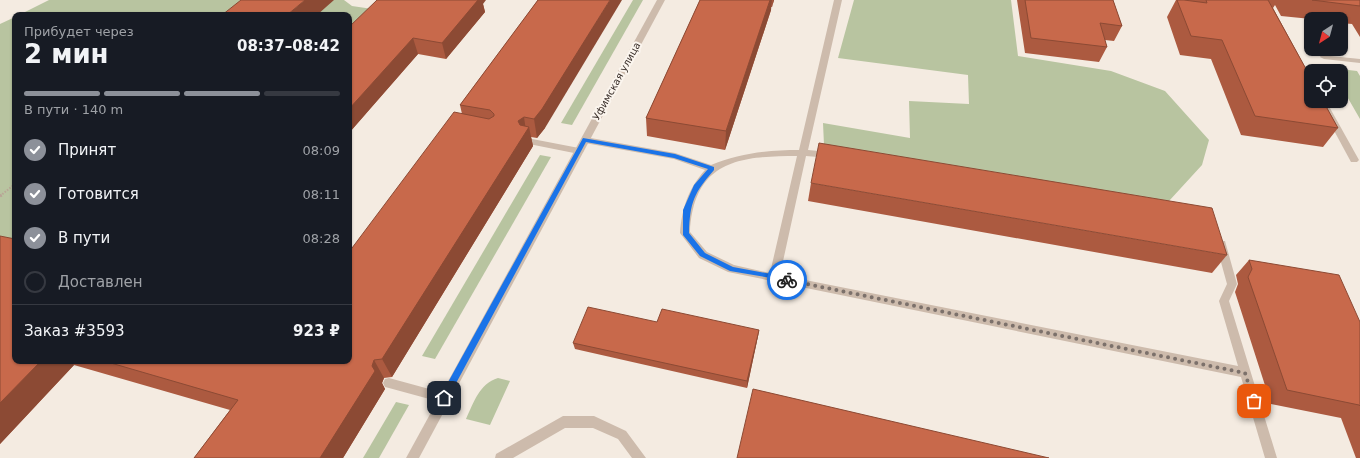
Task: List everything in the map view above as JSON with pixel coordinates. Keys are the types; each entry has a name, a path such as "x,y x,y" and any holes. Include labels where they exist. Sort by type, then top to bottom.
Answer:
{"street":[{"name":"Уфимская улица","path":"412,458 661,0"},
{"path":"774,277 838,0"},
{"path":"1324,57 1360,61"},
{"path":"1326,108 1354,160"},
{"path":"585,140 675,156 712,168"},
{"path":"527,141 579,151"},
{"path":"838,156 802,152 738,159 712,168 696,187 687,210 685,233 703,255 732,269 1245,373"},
{"path":"1218,235 1232,284 1224,301 1271,458"},
{"path":"389,383 444,398"},
{"path":"501,458 540,433 563,422 594,422 622,434 640,458"}],"path":[{"path":"0,196 12,186"}],"green space":[{"path":"49,0 344,0 352,6 386,11 352,45 352,12 25,12"},
{"path":"633,0 643,0 572,125 561,123"},
{"path":"854,0 1011,0 1018,56 1111,71 1165,91 1209,140 1202,165 1169,201 824,145 823,123 910,138 909,101 969,104 968,75 838,58"},
{"path":"12,18 12,256 0,260 0,24"},
{"path":"1348,70 1357,71 1360,76 1360,119 1348,98"},
{"path":"540,155 551,157 435,359 422,356"},
{"path":"498,378 510,381 490,425 466,419 478,394 491,381"},
{"path":"396,402 409,405 379,458 363,458"}],"building":[{"path":"241,0 305,0 291,12 226,12"},
{"path":"377,0 478,0 442,43 413,38 352,106 352,24"},
{"path":"538,0 610,0 542,109 534,119 524,117 518,121 520,125 529,127 382,359 374,360 372,366 375,371 320,458 194,458 238,400 114,364 352,364 352,248 454,112 489,119 494,116 490,110 460,105"},
{"path":"700,0 770,0 726,131 646,118"},
{"path":"1025,0 1113,0 1122,26 1100,23 1107,47 1031,38"},
{"path":"1177,0 1207,3 1206,0 1268,0 1304,65 1304,108 1327,108 1338,128 1255,116 1222,40 1191,36"},
{"path":"1312,0 1360,0 1360,6"},
{"path":"819,143 1212,208 1227,255 811,183"},
{"path":"0,236 12,238 12,364 38,364 0,403"},
{"path":"1249,260 1339,275 1360,322 1360,406 1287,390 1248,277 1252,269"},
{"path":"588,307 657,322 662,309 759,330 747,381 573,343"},
{"path":"753,389 1049,458 737,458"}],"way so far":[{"path":"787,280 1245,373 1254,401"}],"route":[{"path":"444,398 585,140 675,156 712,168 696,187 687,210 685,233 703,255 732,269 787,280"}]}
